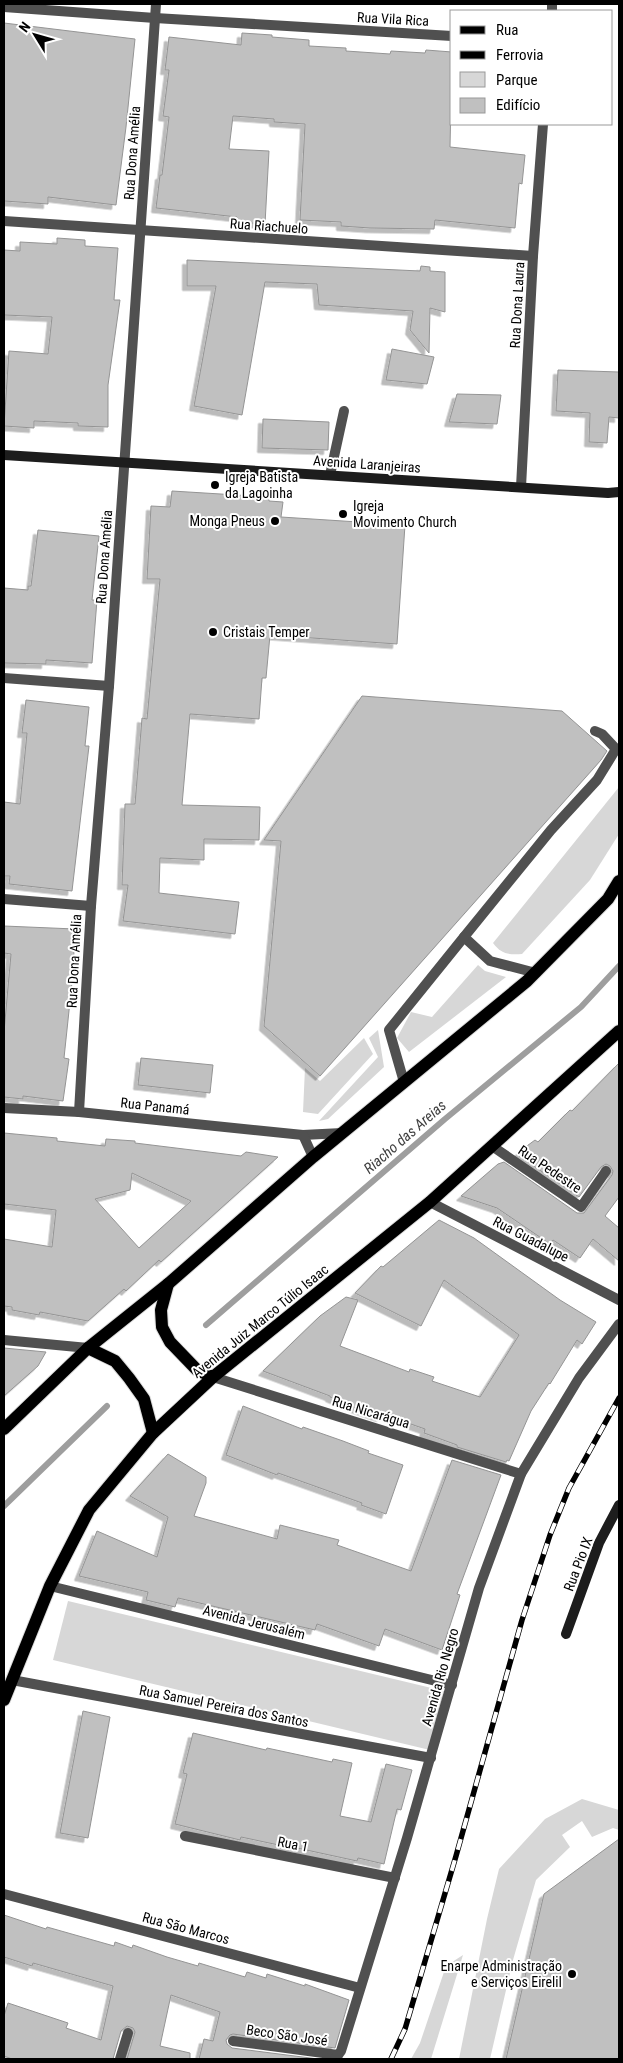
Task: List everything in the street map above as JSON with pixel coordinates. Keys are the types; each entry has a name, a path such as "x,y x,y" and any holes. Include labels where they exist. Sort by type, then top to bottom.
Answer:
{"main road":[{"path":"4,1429 88,1348 168,1284 342,1132 536,973 608,899 619,881"},
{"name":"Avenida Juiz Marco Túlio Isaac","path":"4,1700 50,1586 90,1510 153,1433 213,1377 430,1202 619,1031"},
{"path":"168,1284 161,1310 162,1328 170,1342 197,1370 213,1377"},
{"path":"88,1348 115,1361 129,1378 144,1400 153,1433"}],"street":[{"name":"Rua Dona Amélia","path":"79,1112 91,906 109,686 156,4"},
{"name":"Rua Vila Rica","path":"4,7 450,36"},
{"name":"Rua Dona Laura","path":"521,487 533,256 543,125"},
{"name":"Rua Riachuelo","path":"4,222 533,256"},
{"path":"330,475 344,411"},
{"name":"Avenida Laranjeiras","path":"4,455 608,493 619,492"},
{"name":"Avenida Laranjeiras","path":"608,493 619,498"},
{"path":"4,678 109,686"},
{"path":"404,1082 390,1030 551,830 597,780 616,749 602,734 595,731"},
{"path":"4,900 91,906"},
{"path":"464,937 490,961 536,973"},
{"name":"Rua Panamá","path":"4,1108 79,1112 303,1135 342,1132"},
{"path":"303,1135 313,1157"},
{"name":"Rua Pedestre","path":"492,1146 581,1207 606,1171"},
{"name":"Rua Guadalupe","path":"430,1202 619,1300"},
{"name":"Avenida Rio Negro","path":"336,2057 395,1878 479,1588 522,1474 579,1378 619,1324"},
{"path":"4,1340 88,1348"},
{"name":"Rua Nicarágua","path":"213,1377 522,1474"},
{"name":"Rua Pio IX","path":"566,1634 599,1543 619,1506"},
{"name":"Avenida Jerusalém","path":"50,1586 452,1685"},
{"name":"Rua Samuel Pereira dos Santos","path":"12,1680 430,1758"},
{"name":"Rua 1","path":"185,1836 395,1878"},
{"name":"Rua São Marcos","path":"4,1894 360,1988"},
{"path":"120,2059 128,2033"},
{"name":"Beco São José","path":"233,2041 336,2057"}],"green space":[{"path":"619,787 619,834 590,880 522,954 509,954 499,950 493,943"},
{"path":"478,965 485,971 506,977 409,1052 397,1038 411,1012 432,1017"},
{"path":"378,1030 384,1067 328,1119 319,1121 378,1057 369,1038"},
{"path":"364,1038 373,1054 318,1114 303,1112 305,1068 320,1081"},
{"path":"68,1601 444,1691 430,1750 53,1660"},
{"path":"582,1799 619,1810 619,1830 613,1828 592,1837 582,1821 562,1835 570,1847 536,1880 513,1960 490,2059 459,2059 499,1869 545,1819"},
{"path":"463,1955 431,2059 411,2059 420,2043 446,1966"}],"building":[{"path":"4,23 135,39 116,205 48,197 48,204 4,201"},
{"path":"242,33 309,40 309,46 346,48 346,51 390,54 391,51 425,53 426,50 450,52 450,147 525,155 522,184 519,183 515,228 435,220 434,229 370,228 341,226 341,222 300,220 305,124 274,122 274,119 233,116 229,149 269,151 265,224 237,222 237,217 156,208 169,117 163,116 169,70 165,70 169,37 241,45"},
{"path":"57,238 85,240 85,246 118,248 114,300 120,300 108,385 108,427 78,426 78,423 34,421 34,428 4,426 9,351 48,354 52,317 4,315 4,250 20,251 20,242 57,244"},
{"path":"187,260 420,271 421,266 430,267 430,271 445,272 445,312 430,308 429,353 410,330 413,311 319,305 317,284 265,282 242,415 194,406 216,286 187,286"},
{"path":"392,349 434,357 427,384 386,380"},
{"path":"558,370 619,372 619,418 609,417 607,443 589,442 590,413 556,411"},
{"path":"457,394 501,395 497,424 449,422"},
{"path":"263,419 329,422 328,450 262,448"},
{"path":"172,491 269,497 269,501 283,502 281,517 405,525 397,644 270,635 266,678 262,678 259,719 190,714 182,805 260,807 259,840 204,839 204,860 160,858 159,893 239,902 235,934 123,921 128,885 122,885 125,804 135,804 142,718 147,719 160,579 147,579 151,506 170,507"},
{"path":"38,530 99,536 92,600 97,600 92,663 46,660 46,664 4,663 4,588 28,590 28,586 31,586"},
{"path":"362,696 562,711 607,751 320,1076 264,1026 281,841 264,840"},
{"path":"26,700 89,707 85,746 89,746 72,891 9,884 10,876 4,876 4,802 20,804 27,733 22,733"},
{"path":"4,926 75,929 73,973 64,1058 69,1059 63,1101 23,1096 23,1099 4,1097 4,1032 11,954 4,953"},
{"path":"141,1058 213,1065 210,1093 138,1085"},
{"path":"619,1063 619,1197 605,1216 619,1228 619,1261 593,1239 580,1258 553,1240 550,1244 497,1208 461,1196 498,1164 504,1162 577,1213 584,1213 612,1175 613,1171 610,1166 606,1164 601,1167 579,1197 516,1154 535,1140 538,1142 570,1110 572,1111"},
{"path":"4,1133 57,1138 57,1141 105,1146 106,1139 135,1141 135,1143 241,1156 246,1152 278,1157 161,1262 159,1260 126,1291 124,1289 88,1321 40,1312 39,1315 12,1310 12,1307 4,1306 4,1239 52,1247 56,1210 4,1204","holes":["132,1173 191,1201 139,1248 95,1199 130,1190"]},
{"path":"439,1220 474,1238 560,1300 596,1322 582,1344 577,1340 531,1411 509,1461 507,1460 506,1462 457,1447 457,1445 424,1433 425,1429 382,1414 381,1417 358,1409 330,1396 263,1371 320,1316 346,1297 358,1300 340,1346 409,1372 410,1369 434,1377 432,1381 480,1397 519,1335 444,1280 421,1326 355,1293 381,1266 383,1267"},
{"path":"4,1348 46,1352 38,1366 4,1396"},
{"path":"243,1406 302,1429 303,1427 343,1441 369,1451 368,1453 403,1465 386,1514 361,1505 362,1503 278,1473 277,1475 226,1455"},
{"path":"168,1454 206,1477 206,1483 194,1516 277,1539 280,1525 339,1540 337,1545 411,1571 452,1460 501,1475 457,1594 460,1595 442,1650 385,1629 379,1646 317,1624 315,1630 178,1598 175,1607 146,1600 148,1592 79,1576 97,1531 157,1557 168,1517 130,1496"},
{"path":"83,1711 110,1717 88,1838 60,1833"},
{"path":"193,1733 266,1750 267,1748 332,1762 333,1759 352,1763 340,1816 371,1822 386,1764 412,1770 401,1810 397,1809 384,1864 358,1858 357,1861 241,1837 240,1840 175,1824 187,1774 183,1773"},
{"name":"Enarpe Administração e Serviços EireliI","path":"619,1839 619,2059 506,2059 544,1894"},
{"path":"4,1915 46,1929 47,1927 114,1946 115,1942 132,1948 133,1945 198,1966 199,1963 245,1977 247,1972 266,1978 267,1974 305,1986 305,1984 349,2000 335,2048 233,2034 226,2040 227,2044 232,2048 318,2059 199,2059 204,2039 213,2041 220,2012 171,1995 160,2046 190,2053 190,2059 127,2059 135,2032 133,2028 127,2026 121,2031 113,2059 12,2059 4,2056 4,2016 8,2003 68,2023 66,2028 101,2040 113,1986 33,1963 32,1966 4,1957"}],"waterway":[{"name":"Riacho das Areias","path":"206,1325 445,1119 581,1007 619,966"},
{"name":"Riacho das Areias","path":"4,1506 107,1406"}],"railway":[{"path":"391,2059 405,2029 522,1620 550,1535 569,1488 619,1398"}],"place":[{"name":"Igreja Batista da Lagoinha","path":"215,485"},
{"name":"Igreja Movimento Church","path":"343,514"},
{"name":"Monga Pneus","path":"275,521"},
{"name":"Cristais Temper","path":"213,632"},
{"name":"Enarpe Administração e Serviços EireliI","path":"572,1974"}]}
